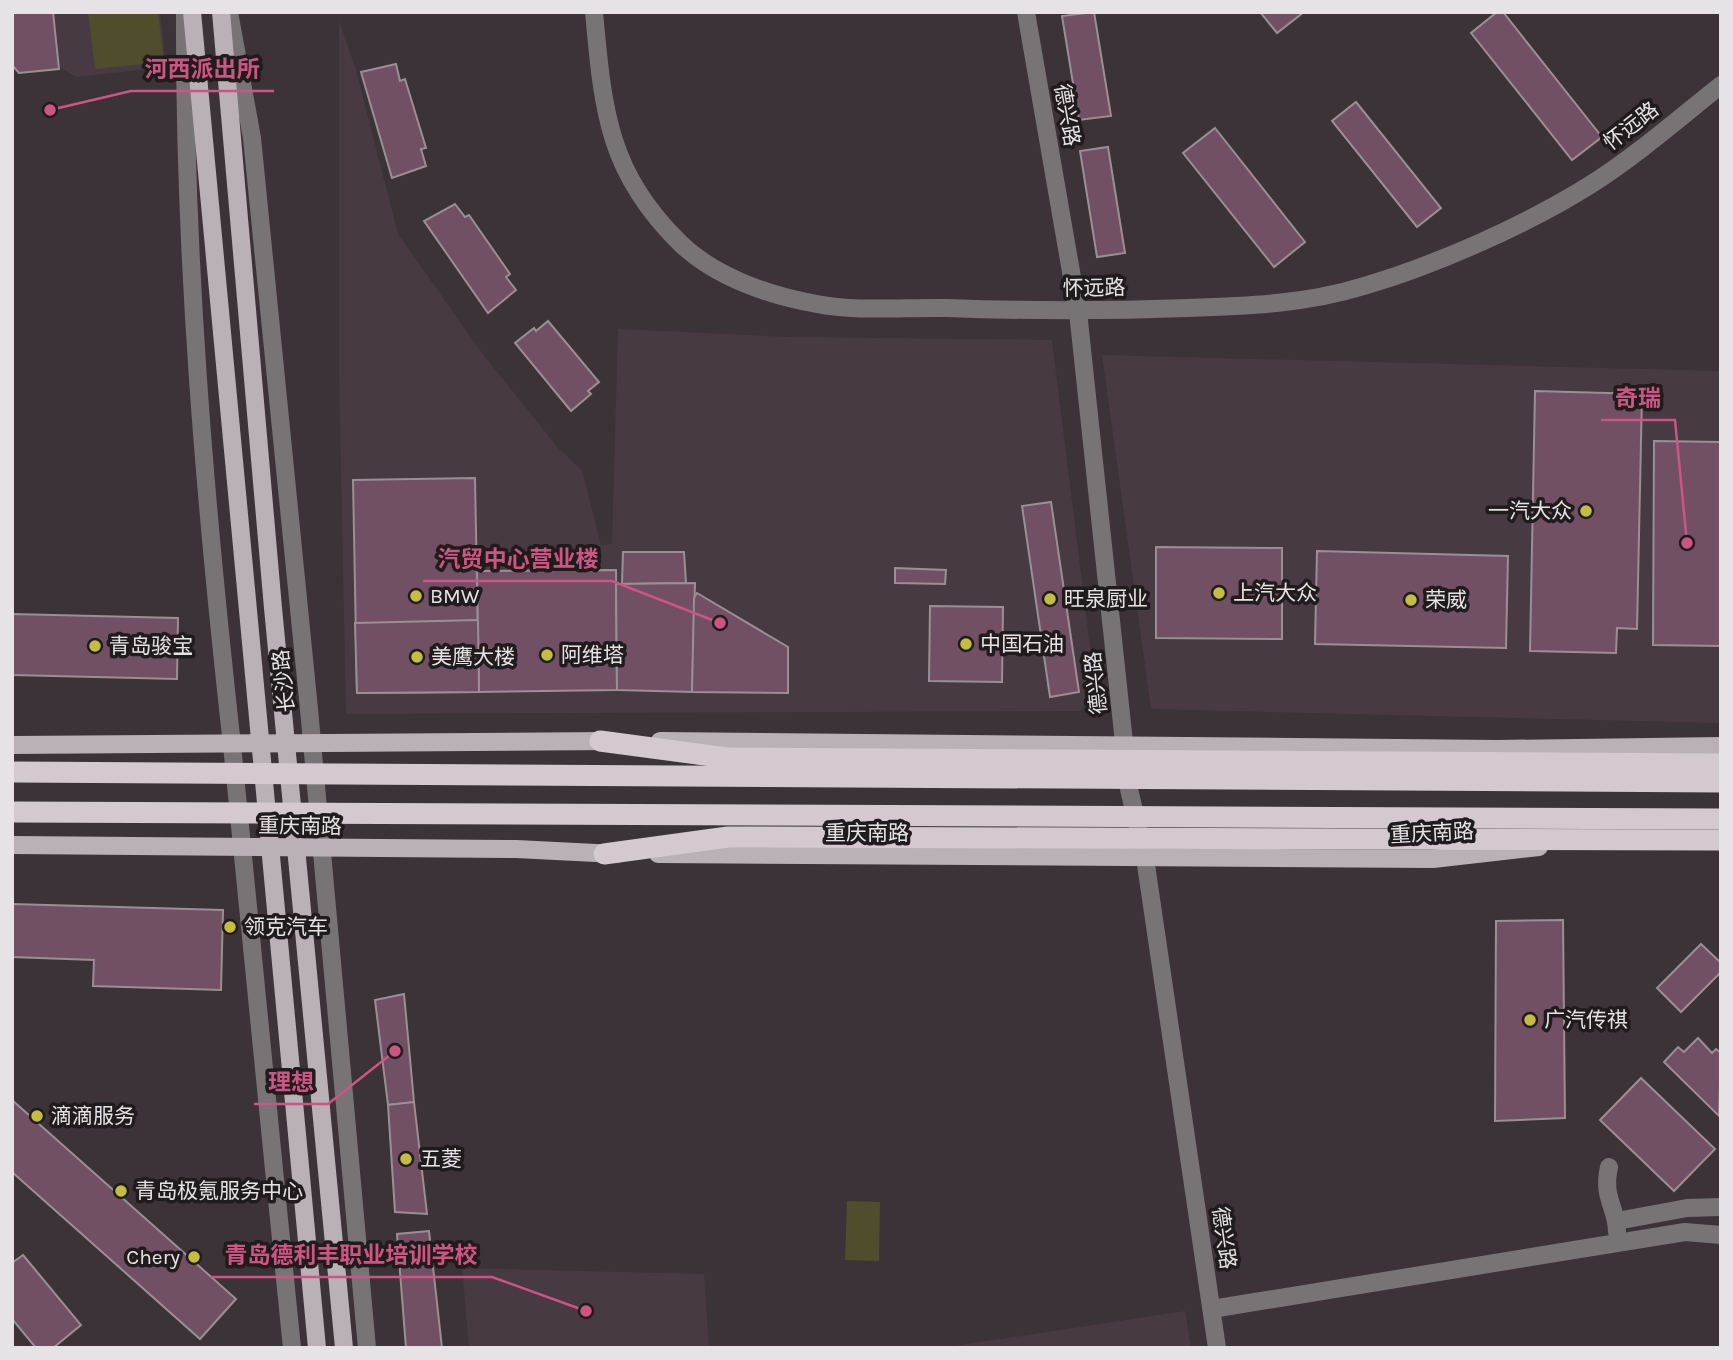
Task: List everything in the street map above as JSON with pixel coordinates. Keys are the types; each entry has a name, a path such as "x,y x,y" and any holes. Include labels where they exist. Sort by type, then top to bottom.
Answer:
{"highway":[{"path":"600,741 727,758 1721,764"},
{"path":"12,772 1721,782"},
{"path":"12,812 1721,819"},
{"path":"604,854 728,837 1721,842"}],"main road":[{"name":"长沙路","path":"192,12 317,1348"},
{"name":"长沙路","path":"221,12 236,199 344,1348"},
{"path":"12,745 600,741 1484,748 1721,746"},
{"name":"重庆南路","path":"12,845 516,849 604,854 1433,859 1575,843 1721,842"}],"street":[{"path":"185,12 185,132 191,278 231,743 292,1348"},
{"name":"长沙路","path":"229,12 252,138 312,743 367,1348"},
{"name":"怀远路","path":"594,12 602,102 614,146 636,192 682,245 729,276 766,291 819,305 1077,312 1282,304 1363,286 1435,261 1589,186 1721,85"},
{"name":"德兴路","path":"1026,12 1077,312 1129,789 1145,858 1217,1348"},
{"path":"1609,1167 1606,1182 1609,1207 1617,1221 1617,1243"},
{"path":"1617,1221 1687,1208 1721,1207"},
{"path":"1212,1309 1685,1231 1721,1235"}],"shaded area":[{"path":"12,12 160,12 166,67 77,77 21,47"},
{"path":"88,12 158,12 164,62 95,69"},
{"path":"339,21 356,70 398,234 482,353 559,449 582,470 601,545 612,544 618,329 789,337 1052,340 1096,695 1079,711 346,714 339,372"},
{"path":"1102,355 1721,371 1721,723 1151,709"},
{"path":"847,1201 880,1202 879,1261 845,1260"},
{"path":"462,1268 704,1274 709,1348 469,1348"},
{"path":"1185,1311 1191,1348 941,1348"}],"building":[{"path":"12,12 53,12 59,69 19,73 12,65"},
{"path":"1094,12 1111,116 1079,120 1062,16"},
{"path":"1260,12 1304,12 1277,33"},
{"path":"1497,12 1503,12 1602,137 1572,160 1471,33"},
{"path":"396,64 400,81 405,79 426,148 421,149 426,166 392,178 361,72"},
{"path":"1356,102 1441,208 1417,227 1332,121"},
{"path":"1215,128 1305,242 1274,267 1183,153"},
{"path":"1108,147 1125,253 1097,257 1080,151"},
{"path":"455,204 465,217 469,215 510,274 506,277 516,290 488,313 424,221"},
{"path":"548,321 599,382 588,391 591,394 571,411 515,343"},
{"name":"一汽大众","path":"1535,391 1642,394 1637,629 1617,628 1616,653 1530,651"},
{"path":"1654,441 1721,442 1721,646 1653,645"},
{"name":"BMW","path":"475,478 479,692 357,693 353,480"},
{"name":"旺泉厨业","path":"1051,502 1079,692 1050,697 1022,506"},
{"name":"上汽大众","path":"1156,547 1282,548 1282,639 1156,638"},
{"name":"荣威","path":"1317,551 1508,556 1506,648 1315,644"},
{"path":"623,552 684,552 686,583 622,584"},
{"path":"895,568 946,570 945,584 895,583"},
{"name":"阿维塔","path":"616,570 617,690 479,692 477,571"},
{"path":"695,583 692,692 617,690 616,584"},
{"path":"697,593 788,647 788,693 692,692 694,598"},
{"name":"中国石油","path":"930,606 1003,607 1002,682 929,681"},
{"name":"青岛骏宝","path":"12,614 178,618 177,679 12,675"},
{"name":"美鹰大楼","path":"478,620 479,692 357,693 355,623"},
{"path":"12,904 223,910 221,990 93,986 94,960 12,957"},
{"name":"广汽传祺","path":"1563,920 1565,1118 1495,1121 1496,921"},
{"path":"1701,944 1721,963 1721,972 1681,1012 1657,988"},
{"path":"404,994 414,1102 388,1105 375,1000"},
{"path":"1698,1038 1712,1053 1716,1049 1721,1053 1719,1116 1664,1062 1678,1047 1684,1052"},
{"path":"1641,1078 1715,1149 1674,1191 1600,1120"},
{"path":"12,1100 236,1299 200,1339 12,1172"},
{"name":"五菱","path":"414,1102 427,1214 395,1212 388,1105"},
{"path":"429,1231 442,1348 406,1348 397,1234"},
{"path":"23,1255 81,1325 53,1348 36,1348 12,1319 12,1263"}],"place":[{"name":"河西派出所","path":"50,110"},
{"name":"一汽大众","path":"1586,511"},
{"name":"奇瑞","path":"1687,543"},
{"name":"上汽大众","path":"1219,593"},
{"name":"BMW","path":"416,596"},
{"name":"旺泉厨业","path":"1050,599"},
{"name":"荣威","path":"1411,600"},
{"name":"汽贸中心营业楼","path":"720,623"},
{"name":"中国石油","path":"966,644"},
{"name":"青岛骏宝","path":"95,646"},
{"name":"阿维塔","path":"547,655"},
{"name":"美鹰大楼","path":"417,657"},
{"name":"领克汽车","path":"230,927"},
{"name":"广汽传祺","path":"1530,1020"},
{"name":"理想","path":"395,1051"},
{"name":"滴滴服务","path":"37,1116"},
{"name":"五菱","path":"406,1159"},
{"name":"青岛极氪服务中心","path":"121,1191"},
{"name":"Chery","path":"194,1257"},
{"name":"青岛德利丰职业培训学校","path":"586,1311"}]}
